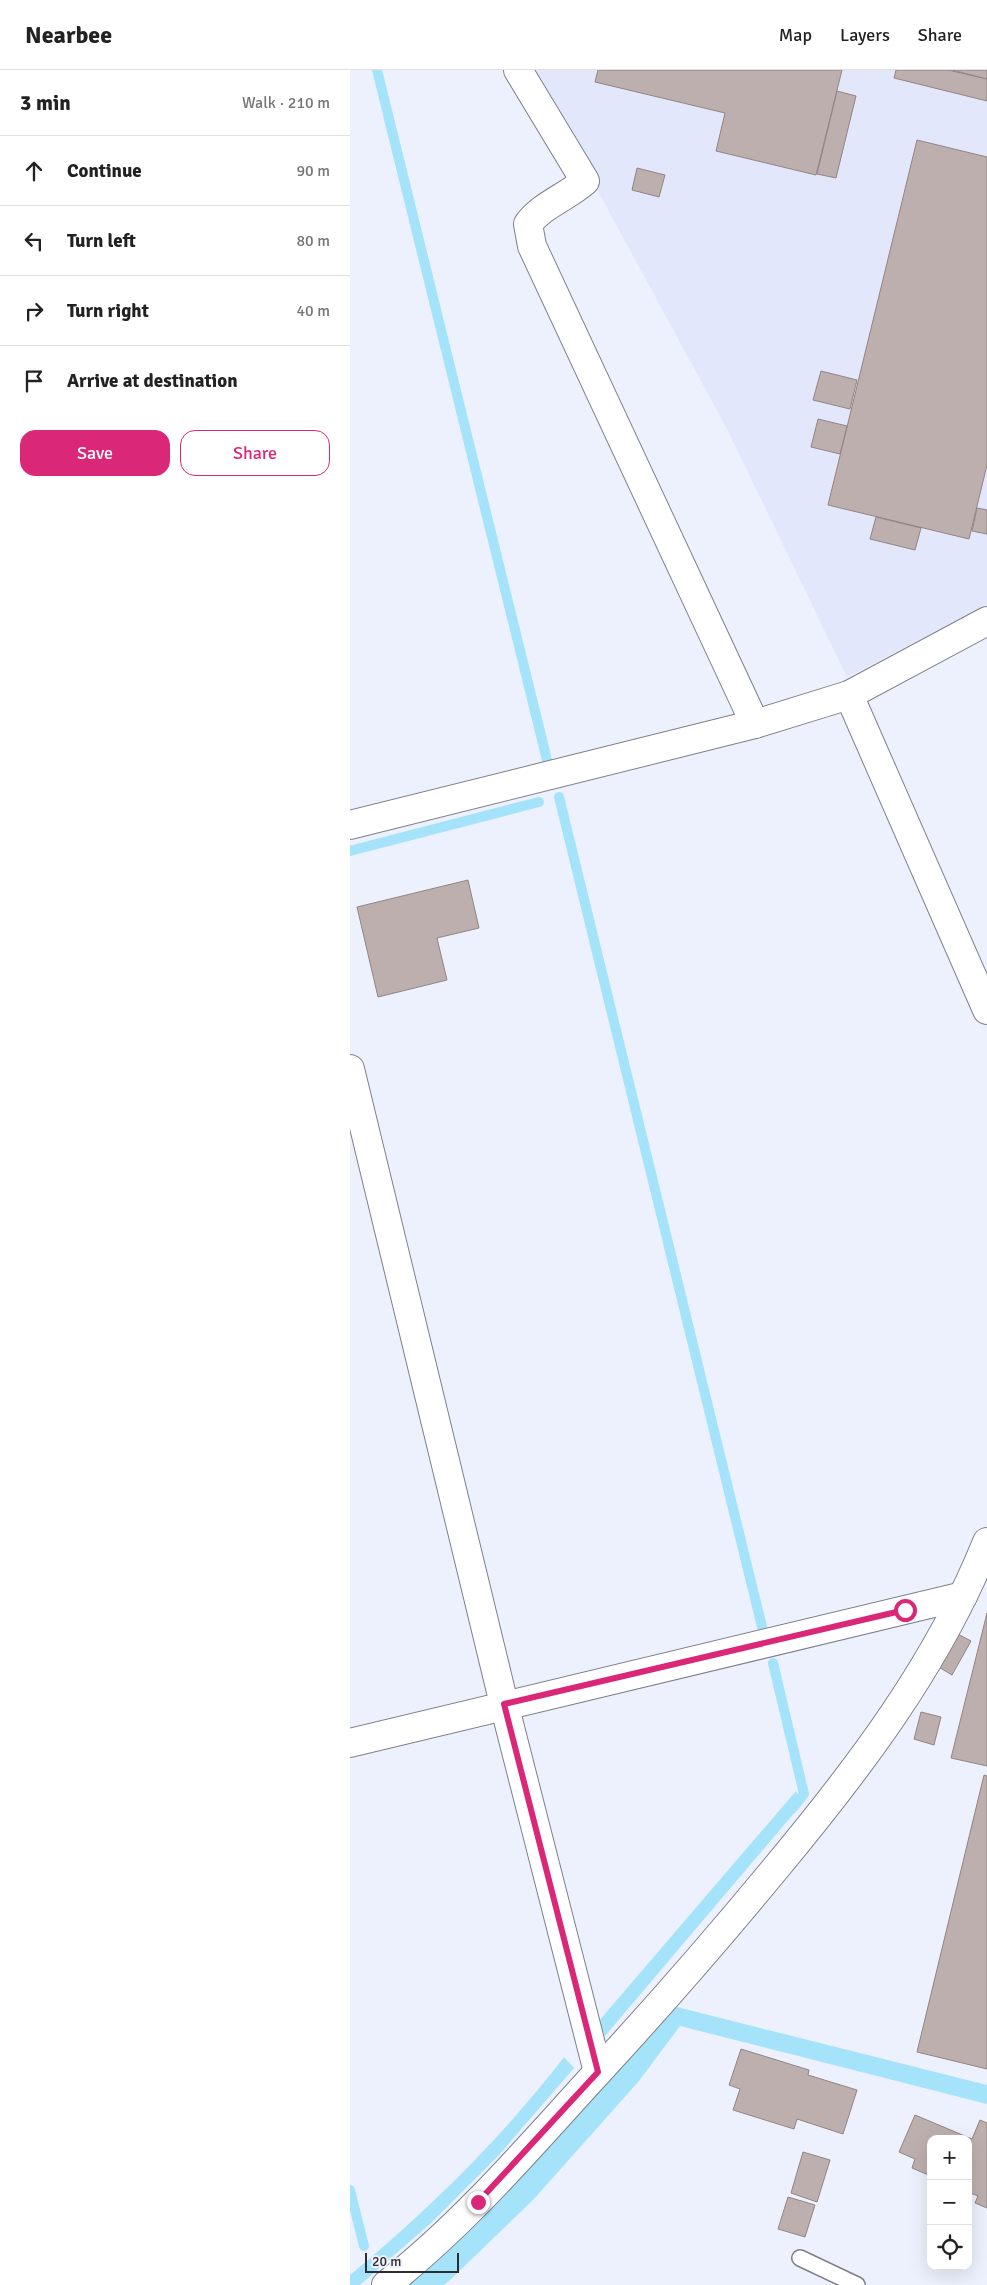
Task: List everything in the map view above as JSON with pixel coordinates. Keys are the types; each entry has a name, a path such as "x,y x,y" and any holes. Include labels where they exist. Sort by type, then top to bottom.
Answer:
{"street":[{"path":"518,70 585,181 572,193 535,213 528,224 532,246 755,724"},
{"path":"350,825 755,724 849,695 987,621"},
{"path":"849,695 987,1010"},
{"path":"350,1069 504,1704 598,2072"},
{"path":"386,2285 478,2202 668,1996 831,1801 886,1727 924,1666 985,1552"},
{"path":"350,1743 504,1704 963,1596"}],"lane":[{"path":"800,2258 857,2285"}],"shaded area":[{"path":"528,70 987,70 987,605 847,677 727,429 594,184"}],"water":[{"path":"796,1791 801,1805 605,2036 598,2022"},
{"path":"673,2006 987,2085 987,2104 680,2026 639,2081 533,2200 449,2281 444,2285 406,2285 487,2213"},
{"path":"564,2057 574,2068 499,2155 432,2222 360,2285 350,2285 350,2275 379,2251 463,2172 516,2116"}],"building":[{"path":"598,70 842,70 816,175 716,151 725,113 595,82"},
{"path":"896,70 948,70 987,79 987,101 894,78"},
{"path":"952,70 987,70 987,79"},
{"path":"837,91 856,96 836,178 817,174"},
{"path":"917,140 987,157 987,465 969,539 828,505"},
{"path":"637,168 665,175 659,197 632,190"},
{"path":"821,371 857,380 850,409 813,400"},
{"path":"818,419 847,426 840,454 811,447"},
{"path":"977,508 987,510 987,534 972,531"},
{"path":"876,517 921,528 915,550 870,539"},
{"path":"468,880 479,928 437,938 447,980 378,997 357,907"},
{"path":"987,1613 987,1766 951,1758"},
{"path":"956,1633 971,1641 952,1675 937,1666"},
{"path":"921,1712 941,1717 934,1745 914,1739"},
{"path":"984,1775 987,1776 987,2069 917,2052"},
{"path":"741,2049 809,2070 808,2075 857,2090 843,2134 797,2119 794,2129 733,2110 740,2089 729,2085"},
{"path":"915,2115 962,2135 927,2135 927,2174 912,2168 915,2159 899,2152"},
{"path":"980,2120 987,2123 987,2208 975,2203 978,2196 972,2194 972,2139"},
{"path":"803,2152 830,2160 817,2202 791,2193"},
{"path":"788,2197 815,2205 805,2237 778,2229"}],"waterway":[{"path":"377,70 547,760"},
{"path":"559,797 763,1631"},
{"path":"350,851 539,802"},
{"path":"773,1663 804,1794 792,1809"},
{"path":"350,2190 364,2246"}],"route":[{"path":"478,2202 598,2072 504,1704 905,1610"}]}
